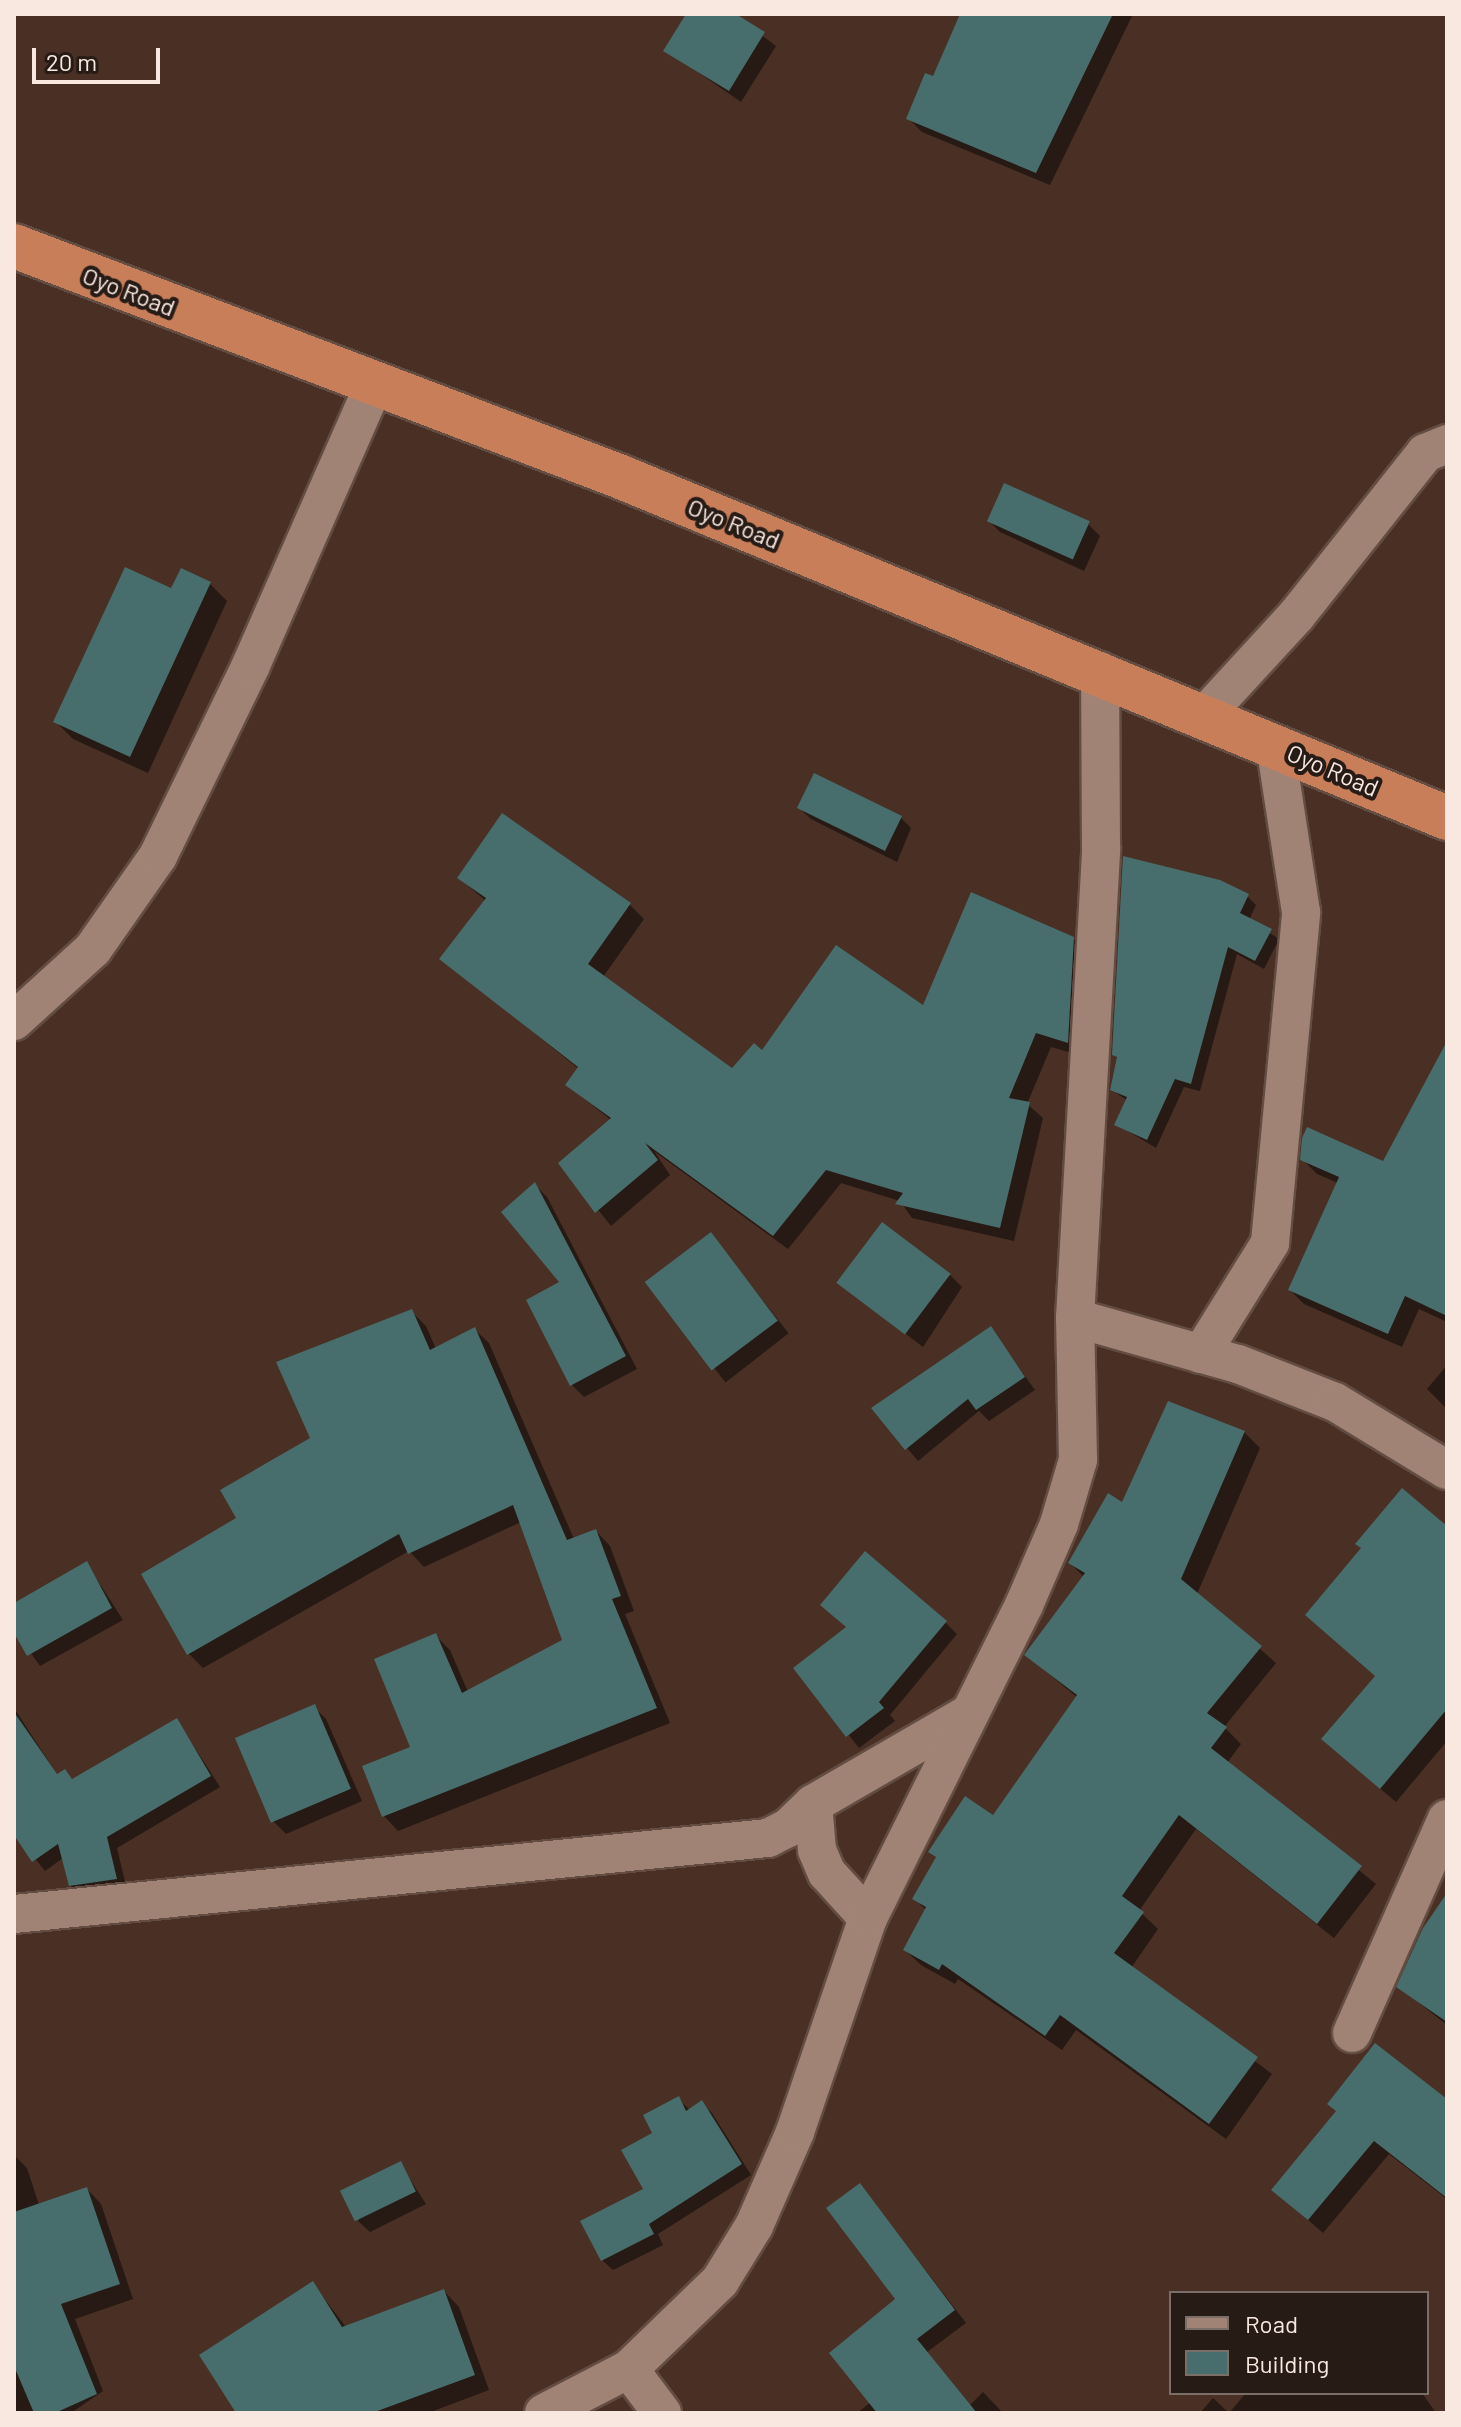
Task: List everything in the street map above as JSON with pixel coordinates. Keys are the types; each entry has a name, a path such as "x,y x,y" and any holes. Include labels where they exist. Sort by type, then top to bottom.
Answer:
{"highway":[{"name":"Oyo Road","path":"14,246 621,477 1100,671 1447,818"}],"street":[{"path":"14,1021 93,949 158,856 251,665 374,385"},
{"path":"1204,716 1296,616 1425,453 1447,444"},
{"path":"544,2413 629,2369 720,2281 754,2226 795,2132 868,1918 1042,1565 1078,1460 1075,1318 1101,848 1100,671"},
{"path":"1201,1354 1270,1243 1301,912 1275,745"},
{"path":"1075,1318 1201,1354 1335,1402 1447,1470"},
{"path":"14,1914 768,1838 788,1828 813,1804 970,1713"},
{"path":"813,1804 817,1850 827,1873 868,1918"},
{"path":"1352,2033 1435,1882 1447,1819"},
{"path":"629,2369 662,2413"}],"building":[{"path":"686,14 736,14 765,32 729,91 663,51"},
{"path":"960,14 1113,14 1036,173 906,119 925,73 933,76"},
{"path":"1004,483 1090,521 1073,560 987,521"},
{"path":"125,567 171,588 181,568 211,582 130,757 53,722"},
{"path":"814,773 902,816 885,851 797,808"},
{"path":"502,813 631,903 588,964 732,1068 754,1043 762,1050 836,945 923,1005 971,892 1074,937 1068,1043 1036,1033 1009,1098 1030,1102 1000,1228 895,1204 903,1193 826,1170 773,1236 645,1143 658,1160 595,1213 558,1163 611,1118 565,1085 578,1067 439,959 486,898 457,878"},
{"path":"1123,856 1220,880 1249,894 1240,913 1272,929 1255,961 1228,947 1191,1084 1175,1079 1147,1140 1114,1125 1127,1097 1110,1090 1117,1057 1112,1055"},
{"path":"1447,1041 1447,1316 1405,1296 1388,1334 1288,1290 1339,1177 1300,1160 1302,1138 1307,1127 1383,1161"},
{"path":"535,1182 626,1356 570,1386 526,1300 559,1282 501,1212"},
{"path":"882,1222 951,1274 905,1334 836,1283"},
{"path":"711,1232 778,1321 712,1371 645,1282"},
{"path":"412,1309 430,1350 475,1327 567,1540 596,1529 621,1596 612,1599 657,1708 382,1817 362,1766 410,1747 374,1659 436,1633 462,1693 562,1640 513,1505 408,1554 399,1534 187,1655 141,1574 236,1518 220,1490 310,1438 276,1362"},
{"path":"991,1326 1025,1377 976,1410 968,1399 905,1450 871,1408"},
{"path":"1168,1401 1245,1431 1181,1579 1262,1646 1207,1713 1227,1727 1211,1748 1362,1866 1317,1924 1179,1815 1122,1896 1144,1912 1114,1953 1258,2057 1209,2124 1060,2015 1045,2036 942,1964 939,1970 903,1950 926,1907 912,1899 936,1857 928,1852 965,1796 993,1815 1077,1695 1024,1655 1085,1573 1068,1563 1108,1493 1122,1502"},
{"path":"1402,1488 1447,1526 1447,1709 1380,1789 1321,1739 1375,1676 1305,1615 1361,1548 1355,1544"},
{"path":"865,1551 947,1621 879,1702 884,1708 846,1737 793,1668 846,1627 820,1605"},
{"path":"87,1561 112,1608 27,1656 14,1633 14,1603"},
{"path":"315,1704 351,1789 271,1823 235,1738"},
{"path":"14,1712 57,1774 65,1769 72,1779 177,1718 211,1776 107,1837 117,1879 69,1886 58,1844 32,1862 14,1835"},
{"path":"1447,1893 1447,2022 1396,1987 1423,1928"},
{"path":"1375,2043 1447,2099 1447,2198 1374,2141 1308,2220 1271,2190 1336,2111 1327,2104"},
{"path":"679,2096 686,2111 702,2100 742,2164 649,2224 654,2234 601,2261 580,2221 643,2189 621,2150 652,2133 643,2115"},
{"path":"401,2161 416,2192 355,2221 340,2191"},
{"path":"860,2183 955,2310 917,2339 977,2413 877,2413 829,2353 895,2299 826,2208"},
{"path":"87,2187 120,2284 61,2304 97,2394 55,2413 34,2413 14,2366 14,2212"},
{"path":"313,2281 342,2327 444,2289 475,2375 372,2413 236,2413 199,2355"}]}
